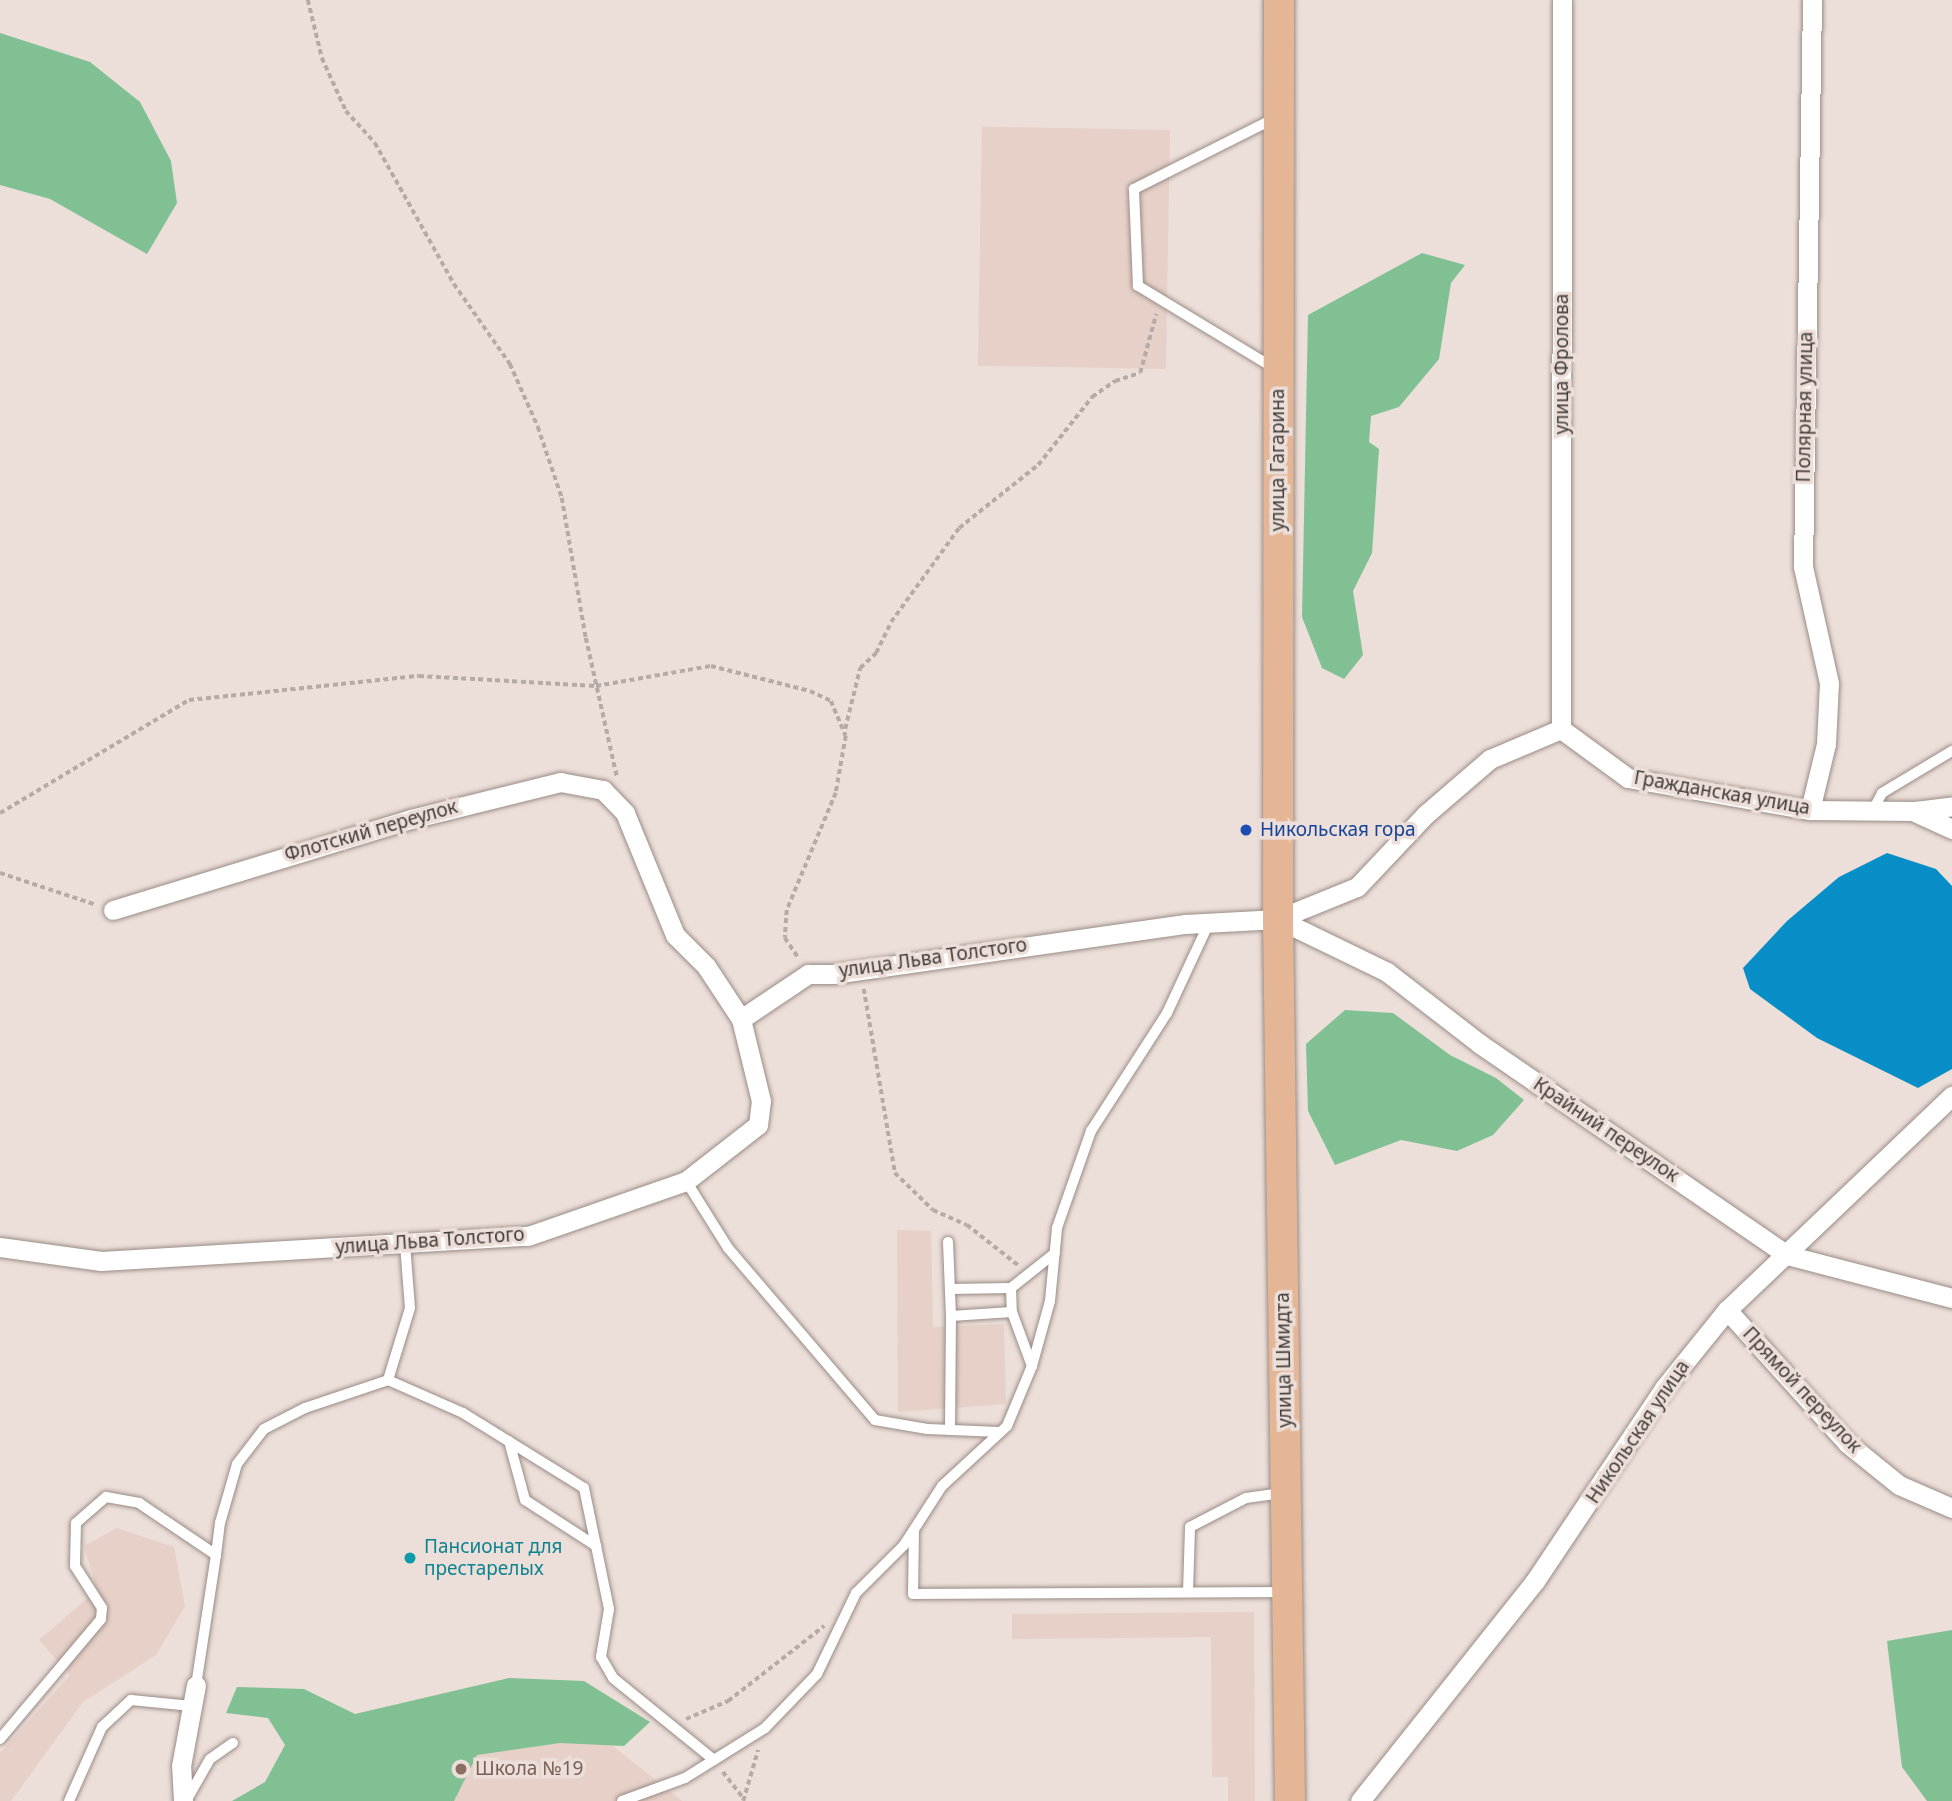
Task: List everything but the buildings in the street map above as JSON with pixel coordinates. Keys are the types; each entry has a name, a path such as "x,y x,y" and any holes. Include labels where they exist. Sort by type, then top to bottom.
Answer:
{"main road":[{"name":"улица Гагарина","path":"1278,919 1279,0"},
{"name":"улица Шмидта","path":"1278,919 1290,1801"}],"street":[{"name":"улица Фролова","path":"1561,729 1562,0"},
{"name":"Полярная улица","path":"1810,810 1826,744 1829,683 1803,567 1812,0"},
{"name":"Гражданская улица","path":"1561,729 1628,778 1810,810 1914,811 1952,806"},
{"path":"1278,919 1357,887 1426,814 1490,759 1561,729"},
{"name":"Флотский переулок","path":"113,910 411,819 560,782 603,790 625,813"},
{"path":"1914,811 1952,828"},
{"path":"625,813 675,935 706,967 741,1019"},
{"name":"улица Льва Толстого","path":"0,1247 101,1261 528,1236 686,1181 758,1125 761,1101 741,1019 808,974 1209,922 1278,919"},
{"name":"Крайний переулок","path":"1278,919 1387,972 1480,1044 1787,1255 1952,1298"},
{"name":"Никольская улица","path":"1360,1801 1535,1581 1664,1388 1727,1310 1952,1096"},
{"name":"Прямой переулок","path":"1727,1310 1847,1443 1899,1485 1952,1508"},
{"path":"184,1801 181,1766 196,1685"}],"lane":[{"path":"1279,116 1134,189 1138,286 1279,371"},
{"path":"1873,811 1882,793 1952,751"},
{"path":"622,1801 684,1778 765,1728 817,1674 856,1593 914,1529 942,1486 1000,1432 1032,1366 1050,1301 1058,1228 1091,1131 1167,1013 1209,922"},
{"path":"686,1181 728,1248 875,1420 950,1430 1000,1432"},
{"path":"948,1242 951,1316 950,1430"},
{"path":"388,1380 410,1308 405,1245"},
{"path":"950,1289 1011,1288 1055,1253"},
{"path":"1011,1288 1012,1312 1032,1366"},
{"path":"951,1316 1012,1312"},
{"path":"196,1685 220,1522 237,1464 264,1429 305,1409 388,1380 463,1413 584,1488 609,1609 601,1657 614,1678 674,1724 715,1760"},
{"path":"509,1441 525,1500 596,1546"},
{"path":"1188,1592 1190,1527 1246,1498 1286,1492"},
{"path":"0,1739 102,1619 102,1608 75,1566 76,1523 106,1497 139,1503 216,1555"},
{"path":"914,1529 913,1594 1287,1592"},
{"path":"69,1801 102,1727 131,1700 192,1706"},
{"path":"184,1801 211,1759 233,1743"}],"path":[{"path":"308,0 322,58 346,111 375,143 454,284 510,364 538,427 562,498 596,686 625,813"},
{"path":"808,974 785,938 787,910 836,793 844,731 860,668 876,653 891,622 959,528 1038,465 1092,397 1115,381 1140,373 1160,299"},
{"path":"0,813 189,700 291,686 419,676 596,686 710,666 810,691 831,701 844,731"},
{"path":"0,873 113,910"},
{"path":"853,970 864,988 871,1019 895,1173 933,1210 967,1225 1027,1276"},
{"path":"674,1724 728,1701 812,1632 847,1613"},
{"path":"744,1800 765,1728"},
{"path":"715,1760 744,1800"}],"shaded area":[{"path":"982,127 1170,130 1166,369 978,366"},
{"path":"897,1230 931,1231 933,1327 1004,1324 1006,1404 898,1412"},
{"path":"117,1528 174,1547 185,1606 156,1655 83,1702 11,1801 0,1801 0,1753 70,1675 39,1640 97,1590 84,1546"},
{"path":"1254,1612 1255,1801 1228,1801 1228,1777 1212,1777 1211,1637 1012,1639 1012,1614"},
{"name":"Школа №19","path":"579,1719 682,1801 250,1801"}],"green space":[{"path":"0,33 90,62 140,102 171,161 177,203 147,254 50,199 0,185"},
{"path":"1422,253 1465,265 1451,283 1439,359 1399,407 1371,416 1369,442 1379,449 1372,553 1353,591 1363,655 1344,679 1322,668 1302,617 1308,315"},
{"path":"1345,1010 1393,1013 1450,1055 1496,1078 1524,1100 1493,1135 1457,1151 1401,1140 1335,1165 1308,1111 1306,1044"},
{"path":"1952,1630 1952,1801 1927,1801 1902,1767 1887,1641"},
{"path":"509,1678 584,1681 650,1722 624,1746 560,1743 477,1755 454,1801 232,1801 265,1782 285,1745 268,1718 226,1713 237,1687 304,1689 355,1714"}],"water":[{"path":"1887,853 1936,869 1952,886 1952,1069 1918,1088 1817,1038 1750,989 1743,968 1787,921 1839,877"}],"place":[{"name":"Никольская гора","path":"1246,830"},
{"name":"Пансионат для престарелых","path":"410,1558"},
{"name":"Школа №19","path":"461,1769"}]}
